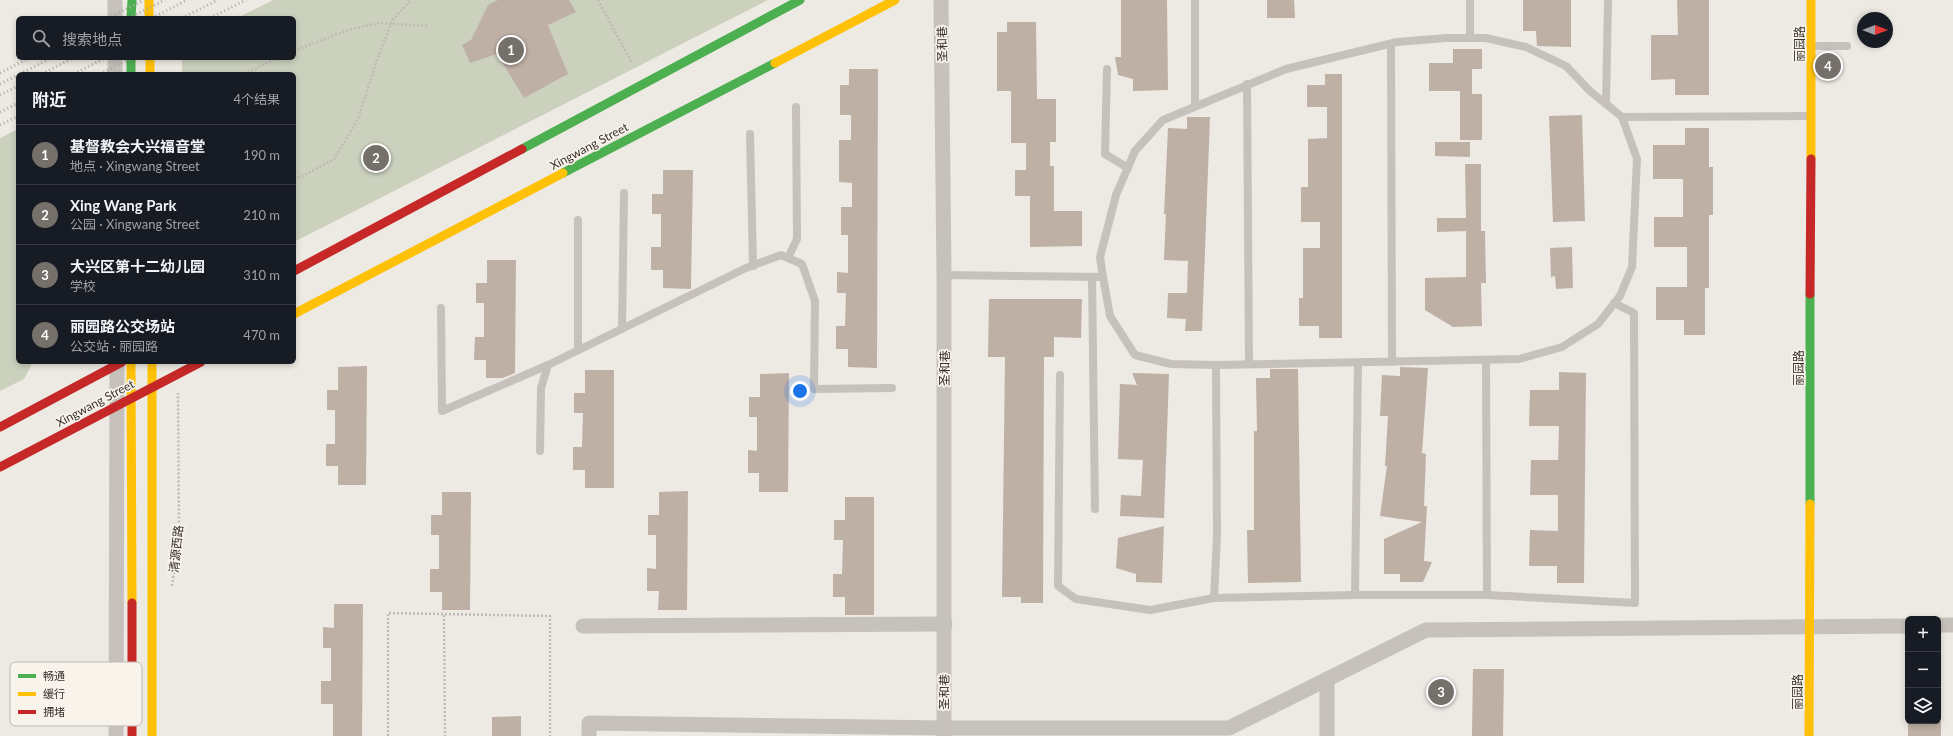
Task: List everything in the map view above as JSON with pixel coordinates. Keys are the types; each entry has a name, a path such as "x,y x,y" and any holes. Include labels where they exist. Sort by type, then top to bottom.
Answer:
{"main road":[{"path":"132,0 132,16"},
{"path":"149,0 150,16"},
{"path":"296,269 800,0"},
{"name":"Xingwang Street","path":"296,313 895,0"},
{"name":"丽园路","path":"1809,736 1811,0"},
{"path":"131,60 131,72"},
{"path":"150,60 150,72"},
{"name":"Xingwang Street","path":"0,427 119,364"},
{"path":"121,364 131,398 132,662"},
{"name":"清源西路","path":"152,364 152,736"},
{"name":"Xingwang Street","path":"0,467 116,405 198,364"},
{"path":"132,726 132,736"}],"street":[{"path":"115,0 115,16"},
{"name":"圣和巷","path":"941,0 944,275 944,732"},
{"path":"115,60 115,72"},
{"path":"116,662 116,405 121,364"},
{"path":"583,626 945,624"},
{"path":"1941,625 1953,625"},
{"path":"589,730 944,732 1229,728 1426,630 1905,626"},
{"path":"1327,679 1327,736"}],"lane":[{"path":"1195,0 1196,106"},
{"path":"1470,0 1470,38"},
{"path":"1606,104 1608,0"},
{"path":"1446,38 1486,38 1526,47 1566,66 1590,92 1622,117 1637,159 1632,268 1620,296 1598,324 1562,346 1519,359 1216,365 1171,364 1135,355 1110,316 1100,257 1116,195 1135,150 1163,120 1247,84 1286,68 1391,44 1446,38"},
{"path":"1391,44 1392,362"},
{"path":"1810,46 1847,46"},
{"path":"1107,68 1105,154 1128,168"},
{"path":"1247,84 1249,364"},
{"path":"788,258 797,239 796,107"},
{"path":"1622,117 1810,116"},
{"path":"750,134 753,266"},
{"path":"622,328 624,193"},
{"path":"578,220 578,350"},
{"path":"441,308 442,411 548,365 753,266 781,255 802,264 815,301 814,389 892,388"},
{"path":"944,275 1103,277"},
{"path":"1092,277 1095,508"},
{"path":"1060,375 1058,586 1076,599 1150,610 1214,598 1355,595 1487,595 1635,603 1634,312 1614,303"},
{"path":"1486,360 1487,595"},
{"path":"1355,595 1358,362"},
{"path":"540,451 541,388 548,365"},
{"path":"1214,598 1217,537 1216,365"}],"path":[{"path":"296,178 334,159 358,118 376,60 393,19 411,0"},
{"path":"598,0 632,63"},
{"path":"296,50 351,29 380,23 429,26"},
{"path":"248,72 273,60"},
{"name":"清源西路","path":"172,588 179,535 178,374"},
{"path":"388,736 388,613 550,616 550,736"},
{"path":"444,615 445,736"}],"green space":[{"path":"273,0 768,0 296,241 296,72 182,72 182,60 296,60 296,16 241,16"},
{"path":"16,130 16,364 32,364 24,379 0,391 0,138"}],"building":[{"path":"498,0 569,0 576,12 548,25 568,74 524,98 497,54 470,63 462,45 471,40 488,5"},
{"path":"1121,0 1167,0 1168,90 1133,91 1133,79 1118,75 1115,57 1121,57"},
{"path":"1267,0 1294,0 1295,18 1267,18"},
{"path":"1523,0 1571,0 1571,47 1537,46 1536,31 1523,31"},
{"path":"1677,0 1709,0 1709,95 1675,95 1675,79 1651,80 1651,35 1678,35"},
{"path":"1007,22 1036,22 1037,99 1056,99 1056,142 1050,142 1050,166 1054,166 1054,211 1082,211 1082,246 1030,247 1030,196 1015,196 1015,170 1026,170 1026,143 1011,143 1011,91 997,91 997,32 1007,32"},
{"path":"1453,49 1482,49 1482,69 1472,69 1472,94 1482,94 1482,140 1460,140 1460,91 1429,91 1429,63 1453,63"},
{"path":"849,69 878,69 877,368 848,367 848,349 836,349 836,326 845,326 846,293 837,293 837,272 848,273 848,235 841,235 841,207 852,207 852,183 839,182 839,140 851,140 851,115 840,115 840,85 849,85"},
{"path":"1325,74 1342,74 1342,338 1319,338 1319,326 1299,326 1299,298 1303,298 1303,248 1320,248 1320,222 1301,222 1301,187 1308,187 1308,139 1327,138 1327,107 1307,107 1307,85 1325,85"},
{"path":"1582,115 1585,221 1553,222 1549,116"},
{"path":"1187,117 1210,117 1202,331 1185,331 1186,319 1167,318 1168,293 1187,293 1188,261 1164,260 1166,214 1164,214 1168,128 1187,129"},
{"path":"1685,128 1709,128 1709,167 1713,167 1713,215 1709,215 1709,288 1705,288 1705,335 1684,335 1684,320 1656,320 1656,287 1687,287 1687,247 1654,247 1654,217 1683,217 1683,179 1653,179 1653,145 1685,145"},
{"path":"1435,142 1470,142 1470,157 1435,156"},
{"path":"1465,164 1481,164 1481,231 1485,231 1486,283 1481,283 1482,326 1453,327 1425,310 1425,278 1466,277 1466,231 1437,232 1437,218 1466,218"},
{"path":"663,170 693,170 691,289 663,288 663,270 651,270 651,247 661,247 661,214 652,214 652,194 663,194"},
{"path":"1572,247 1573,288 1556,289 1555,276 1551,277 1550,248"},
{"path":"487,260 516,260 515,373 503,378 486,378 486,360 474,360 475,337 484,337 484,303 476,303 476,283 487,283"},
{"path":"989,299 1082,299 1081,338 1054,337 1054,357 1044,357 1043,603 1021,603 1021,597 1002,597 1005,357 988,357"},
{"path":"367,366 366,485 338,485 338,466 326,466 326,444 335,444 335,410 327,410 327,390 338,390 338,367"},
{"path":"1400,367 1428,368 1422,453 1426,454 1424,506 1427,506 1424,561 1432,562 1423,582 1400,582 1400,574 1384,574 1384,539 1422,522 1380,516 1387,466 1385,466 1388,416 1380,416 1382,375 1400,376"},
{"path":"1270,369 1298,369 1301,582 1248,583 1247,530 1254,530 1254,431 1257,431 1256,378 1270,378"},
{"path":"585,370 614,370 614,488 585,488 585,470 573,470 573,447 582,447 583,413 574,413 574,393 585,393"},
{"path":"1559,372 1586,373 1584,583 1557,583 1557,566 1529,566 1530,530 1558,531 1558,495 1530,495 1531,460 1558,460 1559,426 1529,426 1530,390 1559,390"},
{"path":"789,373 788,492 759,492 759,473 748,473 748,450 757,451 757,417 749,417 749,397 760,397 760,374"},
{"path":"1132,373 1169,374 1164,518 1120,516 1121,495 1141,496 1143,460 1118,459 1120,384 1137,385"},
{"path":"688,491 687,610 658,610 659,591 647,591 647,568 656,569 656,535 648,535 648,515 659,515 659,492"},
{"path":"442,492 471,492 470,610 442,610 442,592 430,592 430,569 439,569 439,535 431,535 431,515 442,515"},
{"path":"845,497 874,497 874,615 845,615 845,597 833,597 833,574 842,574 843,540 834,540 834,520 845,520"},
{"path":"1164,526 1162,583 1136,582 1136,574 1116,568 1118,538"},
{"path":"334,604 363,604 362,736 333,736 333,704 321,704 321,681 331,681 331,648 323,648 323,627 334,628"},
{"path":"1473,669 1504,669 1503,736 1472,736"},
{"path":"521,716 521,736 492,736 492,717"},
{"path":"1908,724 1941,724 1941,736 1908,736"}],"railway":[{"path":"112,16 144,0"},
{"path":"133,16 165,0"},
{"path":"156,16 187,0"},
{"path":"186,16 218,0"},
{"path":"214,16 246,0"},
{"path":"0,73 25,60"},
{"path":"24,72 47,60"},
{"path":"46,72 69,60"},
{"path":"78,72 101,60"},
{"path":"104,72 128,60"},
{"path":"0,84 16,76"},
{"path":"0,95 16,87"},
{"path":"0,112 16,104"},
{"path":"0,125 16,117"}],"traffic: fast":[{"path":"131,16 132,0"},
{"path":"522,149 800,0"},
{"path":"131,60 131,72"},
{"path":"563,173 775,63"},
{"path":"1810,294 1810,504"}],"traffic: slow":[{"path":"149,0 149,16"},
{"path":"775,63 895,0"},
{"path":"1811,0 1811,159"},
{"path":"150,60 150,72"},
{"path":"296,313 563,173"},
{"path":"131,364 132,603"},
{"path":"152,364 152,736"},
{"path":"1809,736 1810,504"}],"traffic: jam":[{"path":"296,270 522,149"},
{"path":"1810,294 1811,159"},
{"path":"0,427 118,364"},
{"path":"0,467 197,364"},
{"path":"132,603 132,662"},
{"path":"132,726 132,736"}],"place":[{"name":"基督教会大兴福音堂","path":"511,50"},
{"name":"丽园路公交场站","path":"1828,66"},
{"name":"Xing Wang Park","path":"376,158"},
{"name":"大兴区第十二幼儿园","path":"1441,692"}]}
